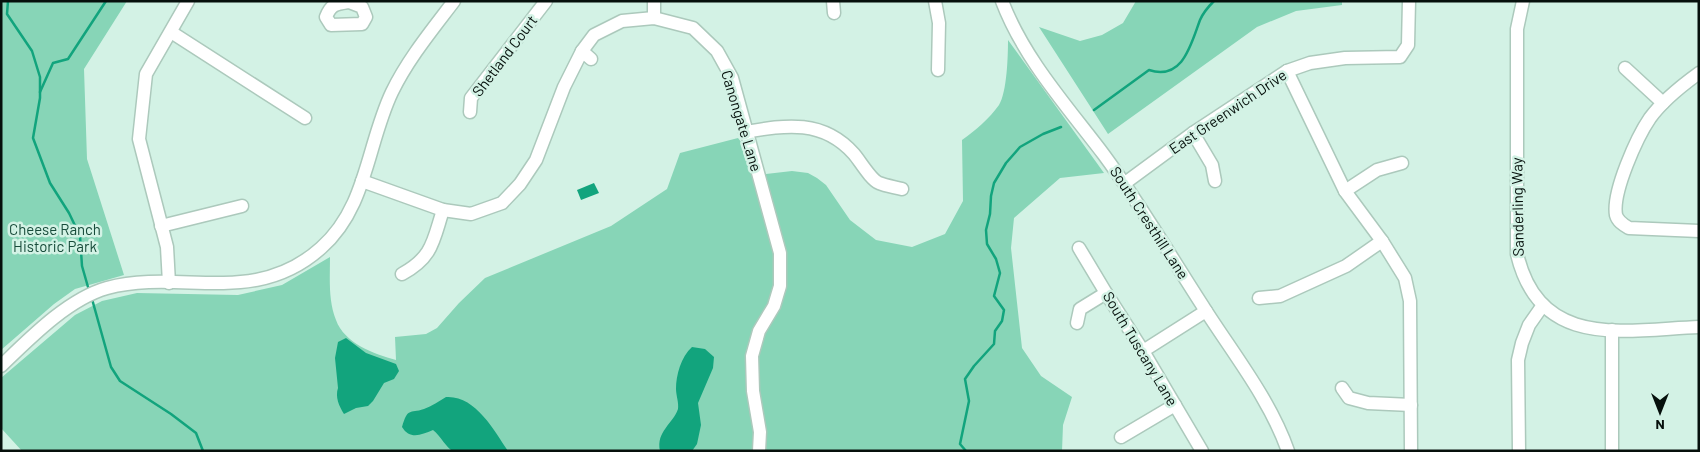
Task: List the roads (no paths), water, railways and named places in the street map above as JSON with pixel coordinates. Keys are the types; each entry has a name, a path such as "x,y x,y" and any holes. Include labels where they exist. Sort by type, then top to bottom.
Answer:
{"street":[{"path":"169,283 167,247 139,140 146,74 188,1"},
{"path":"1,366 56,317 91,294 125,284 235,283 256,281 290,269 321,248 334,235 353,207 383,113 392,92 416,53 454,1"},
{"name":"Shetland Court","path":"470,112 471,98 546,1"},
{"path":"654,1 654,18"},
{"path":"935,1 939,24 938,70"},
{"name":"South Cresthill Lane","path":"1002,1 1009,20 1032,59 1125,183 1253,383 1275,419 1288,451"},
{"name":"East Greenwich Drive","path":"1125,183 1193,133 1287,71 1310,63 1345,58 1400,57 1408,45 1410,1"},
{"name":"Sanderling Way","path":"1523,1 1517,29 1517,254 1527,284 1543,305 1554,315 1585,328 1612,330 1699,327"},
{"name":"Canongate Lane","path":"362,181 443,210 471,214 502,202 520,184 536,160 564,86 587,55 594,35 622,20 654,18 693,28 717,51 732,78 780,253 780,286 774,306 759,331 752,356 753,391 760,432 759,451"},
{"path":"171,32 305,118"},
{"path":"1625,68 1663,103"},
{"path":"1287,71 1345,191 1382,241 1405,278 1410,301 1411,451"},
{"path":"1699,73 1680,87 1651,116 1635,143 1622,174 1616,216 1621,224 1629,228 1699,231"},
{"path":"746,132 790,125 814,129 835,138 852,152 878,183 902,189"},
{"path":"1193,133 1212,165 1215,181"},
{"path":"1345,191 1377,170 1402,164"},
{"path":"161,226 242,206"},
{"path":"402,274 418,266 431,248 443,210"},
{"path":"1258,298 1280,296 1346,266 1382,241"},
{"name":"South Tuscany Lane","path":"1079,248 1202,451"},
{"path":"1077,323 1080,309 1106,293"},
{"path":"1519,451 1518,360 1529,325 1543,305"},
{"path":"1143,351 1206,311"},
{"path":"1612,330 1612,451"},
{"path":"1342,388 1349,398 1368,403 1411,405"},
{"path":"1121,437 1175,405"}],"waterway":[{"path":"8,1 7,14 32,51 40,77 40,98 33,138 50,183 69,213 80,236 82,266 88,287"},
{"path":"40,92 53,63 68,59 106,1"},
{"path":"1094,110 1149,70 1161,72 1170,70 1178,65 1189,49 1200,20 1214,1"},
{"path":"966,451 960,444 969,401 965,379 994,344 995,331 1002,321 1004,310 994,296 1000,273 996,259 987,244 986,230 994,183 1006,163 1020,147 1043,134 1061,127"},
{"path":"92,299 111,367 120,381 171,414 196,433 203,451"}],"park label":[{"name":"Cheese Ranch Historic Park","path":"55,238"}]}
